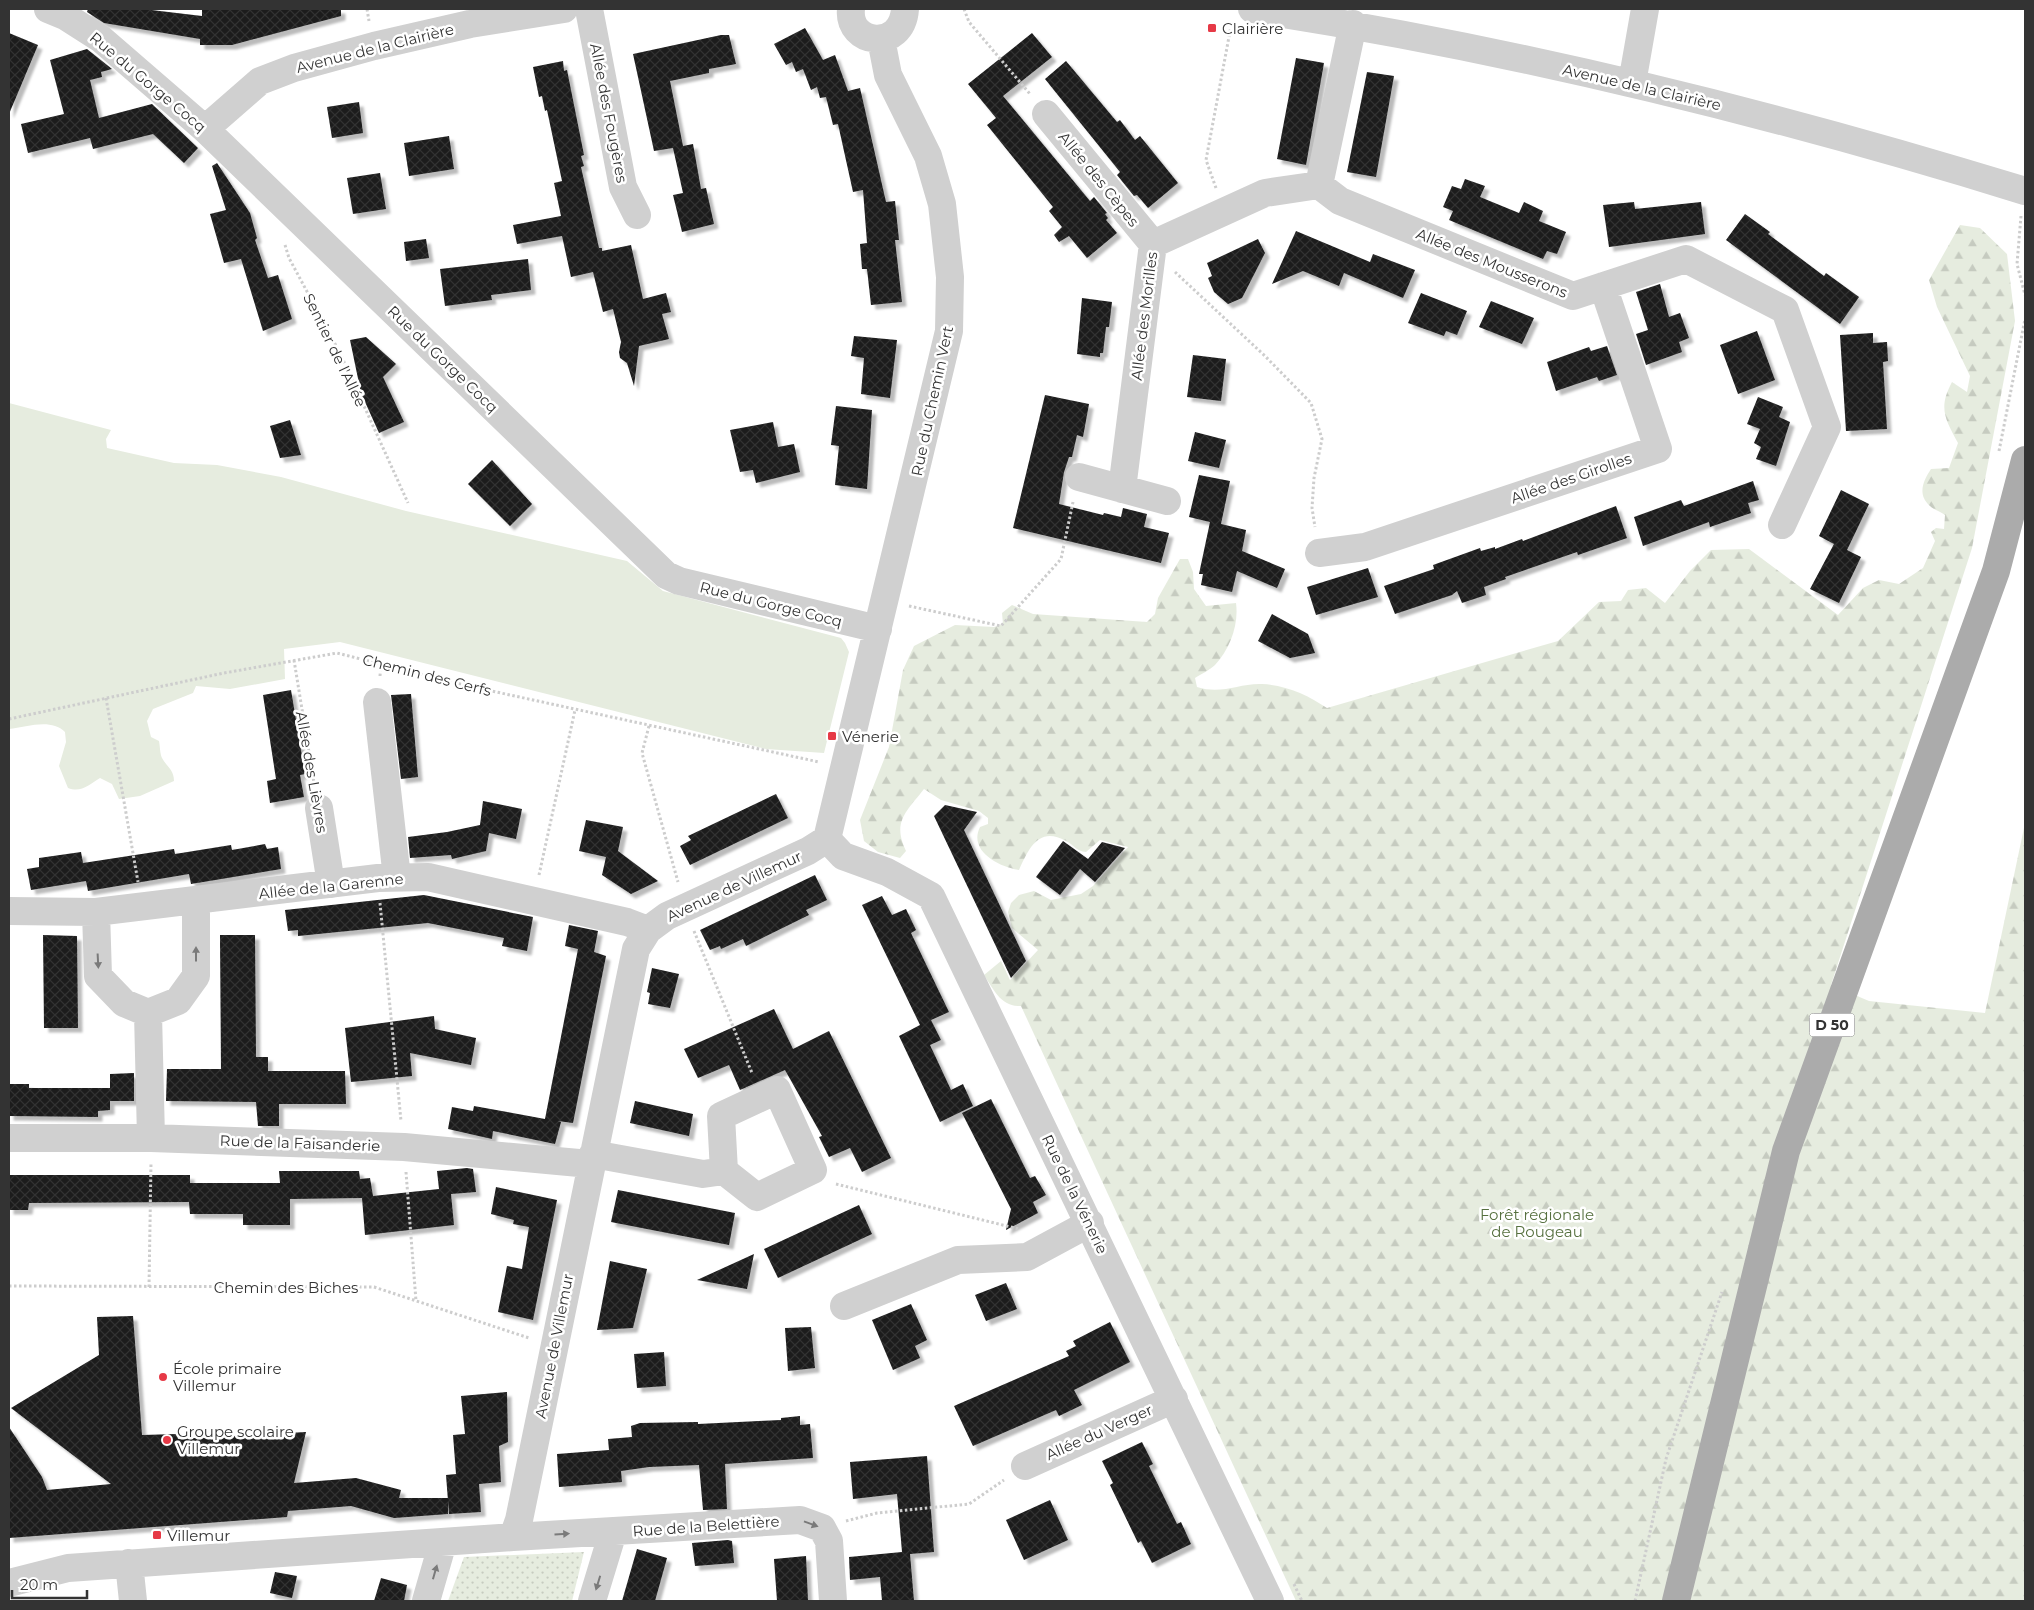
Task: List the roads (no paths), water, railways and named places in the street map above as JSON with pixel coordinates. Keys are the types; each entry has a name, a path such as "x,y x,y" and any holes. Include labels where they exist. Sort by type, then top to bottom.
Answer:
{"main road":[{"name":"D 50","path":"1676,1601 1786,1151 1996,571 2025,460"}],"street":[{"name":"Rue du Gorge Cocq","path":"48,9 66,16 101,39 205,130 666,575 679,582 878,630"},
{"name":"Avenue de la Clairière","path":"205,130 260,81 294,68 374,46 470,24 564,9"},
{"name":"Allée des Fougères","path":"589,9 623,187 637,215"},
{"path":"851,9 852,21 857,29 872,39 889,37 901,25 905,9"},
{"path":"1632,83 1645,9"},
{"name":"Avenue de la Clairière","path":"1243,14 1353,24 1632,83 1840,136 2024,191"},
{"path":"1319,185 1353,24"},
{"name":"Rue du Chemin Vert","path":"827,838 949,331 950,277 942,204 928,156 888,75 881,39"},
{"name":"Allée des Cèpes","path":"1046,114 1153,244"},
{"name":"Allée des Morilles","path":"1122,489 1153,244 1265,193 1319,185"},
{"name":"Allée des Mousserons","path":"1319,185 1340,201 1573,296 1686,259 1785,310 1828,427 1782,525"},
{"name":"Allée des Girolles","path":"1318,553 1365,547 1658,449 1603,286"},
{"path":"1079,477 1166,501"},
{"path":"377,702 387,878"},
{"name":"Allée des Lièvres","path":"319,808 331,884"},
{"name":"Avenue de Villemur","path":"513,1537 636,949 648,930 667,916 808,851 827,838"},
{"name":"Rue de la Vénerie","path":"827,838 843,856 887,872 931,896 1090,1223 1270,1601"},
{"name":"Allée de la Garenne","path":"9,911 96,912 387,878 428,877 627,922 648,930"},
{"path":"96,912 98,976 124,1003 148,1013 178,1001 196,976 196,900"},
{"path":"148,1013 151,1138"},
{"path":"777,1090 814,1170 758,1196 724,1171 720,1116 777,1090"},
{"name":"Rue de la Faisanderie","path":"9,1138 151,1138 404,1147 592,1159 703,1174 724,1171"},
{"path":"844,1306 958,1260 1027,1257 1090,1223"},
{"name":"Allée du Verger","path":"1025,1466 1174,1399"},
{"name":"Rue de la Belettière","path":"513,1537 800,1520 822,1528 829,1541 833,1601"},
{"path":"592,1601 613,1532"},
{"path":"9,1583 68,1568 513,1537"},
{"path":"426,1601 443,1542"},
{"path":"129,1563 133,1601"}],"place":[{"name":"Clairière","path":"1212,28"},
{"name":"Vénerie","path":"832,736"},
{"name":"École primaire Villemur","path":"163,1377"},
{"name":"Groupe scolaire Villemur","path":"167,1440"},
{"name":"Villemur","path":"157,1535"}],"park label":[{"name":"Forêt régionale de Rougeau","path":"1537,1222"}]}
